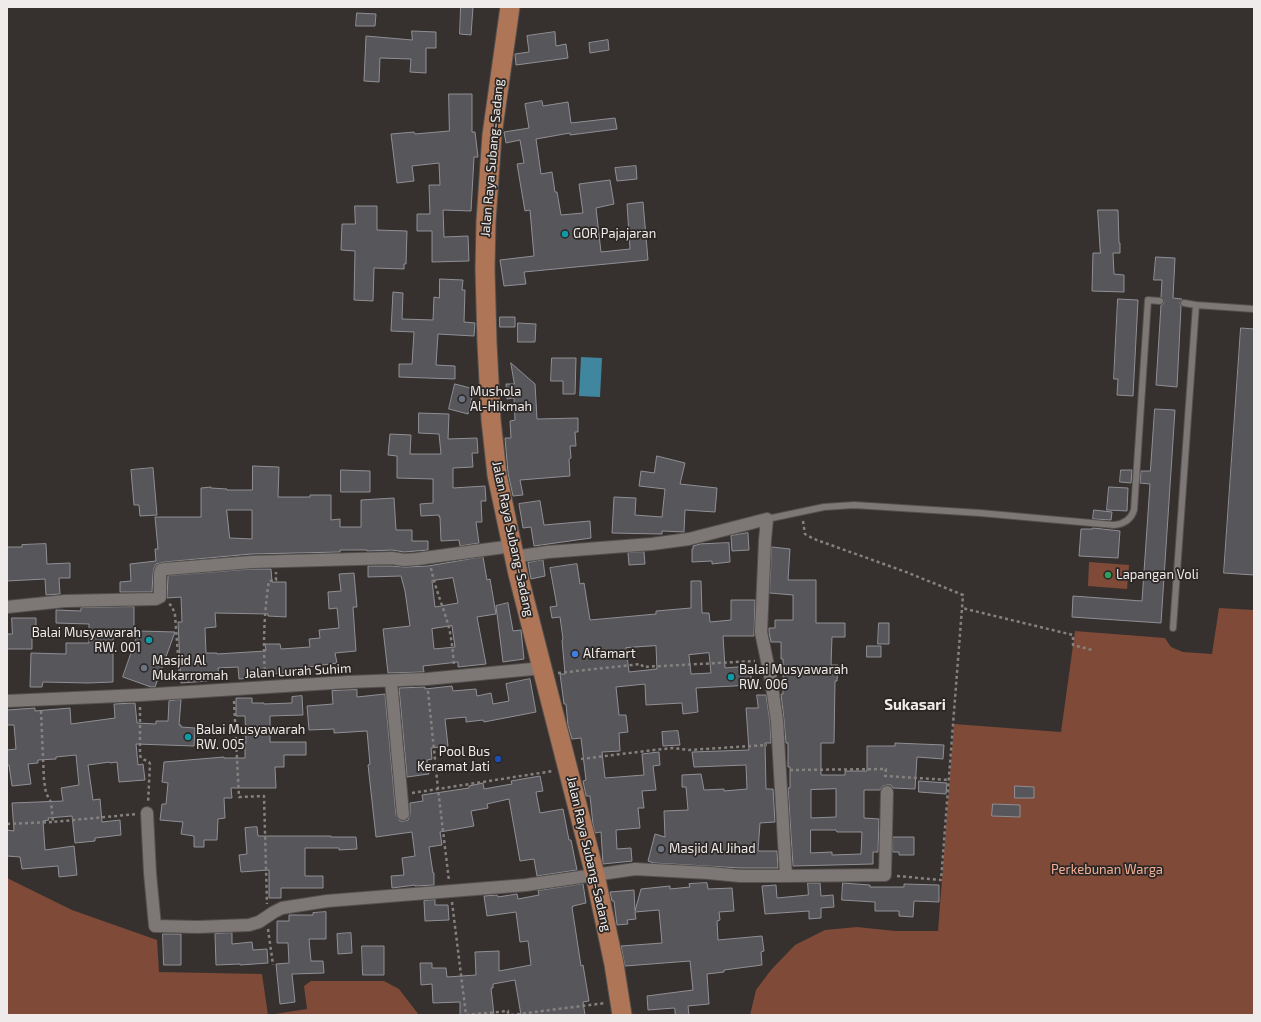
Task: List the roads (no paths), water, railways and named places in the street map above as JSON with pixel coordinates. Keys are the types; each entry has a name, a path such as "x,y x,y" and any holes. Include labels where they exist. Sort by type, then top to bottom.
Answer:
{"main road":[{"name":"Jalan Raya Subang-Sadang","path":"510,7 492,135 486,206 485,269 491,420 497,475 513,551 595,875 622,1008"}],"street":[{"path":"7,607 61,601 156,599 160,597 161,570 230,563 392,558 404,560 513,551 548,552 652,544 689,539 767,519 761,632 772,686 777,721 786,876"},
{"name":"Jalan Lurah Suhim","path":"7,701 141,695 544,671"},
{"path":"391,681 403,814"},
{"path":"147,813 155,926 198,927 249,925 259,922 282,908 327,901 526,885 648,869 740,876 885,875 887,792"}],"lane":[{"path":"767,519 824,507 854,505 987,514 1114,525 1125,522 1130,519 1134,510 1148,300 1160,301"},
{"path":"1184,304 1254,309"},
{"path":"1173,628 1196,305"}],"water":[{"path":"581,357 602,358 600,397 579,396"}],"place":[{"name":"GOR Pajajaran","path":"565,234"},
{"name":"Mushola Al-Hikmah","path":"462,399"},
{"name":"Lapangan Voli","path":"1108,575"},
{"name":"Balai Musyawarah RW. 001","path":"149,640"},
{"name":"Alfamart","path":"575,654"},
{"name":"Masjid Al Mukarromah","path":"144,668"},
{"name":"Balai Musyawarah RW. 006","path":"731,677"},
{"name":"Balai Musyawarah RW. 005","path":"188,737"},
{"name":"Pool Bus Keramat Jati","path":"498,759"},
{"name":"Masjid Al Jihad","path":"661,849"}],"district":[{"name":"Sukasari","path":"915,705"}],"park label":[{"name":"Perkebunan Warga","path":"1107,870"}]}
